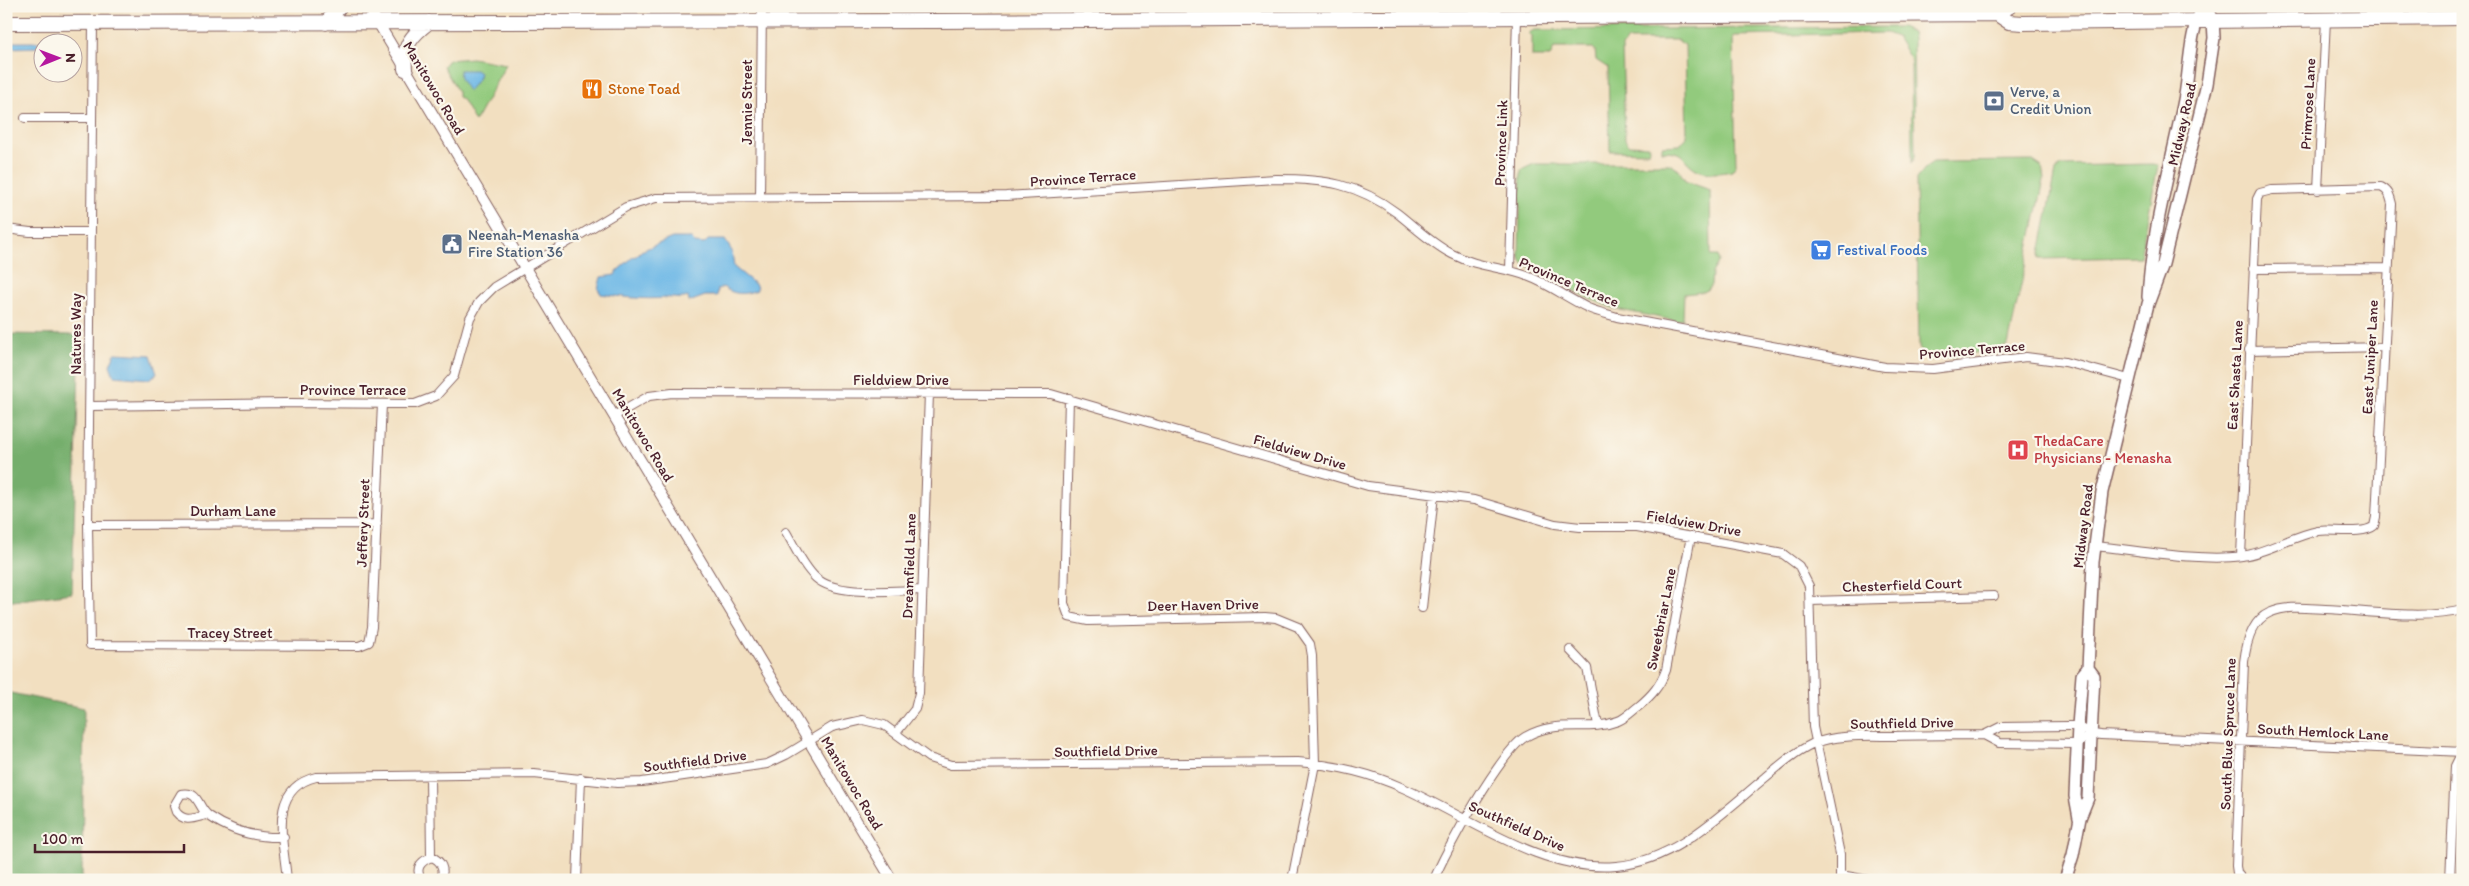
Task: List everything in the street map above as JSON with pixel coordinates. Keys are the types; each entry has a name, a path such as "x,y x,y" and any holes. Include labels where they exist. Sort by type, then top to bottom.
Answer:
{"highway":[{"path":"326,23 340,6"},
{"path":"6,23 762,22 1997,14 2010,6"},
{"path":"1997,14 2009,22 2017,23 2463,18"},
{"path":"405,69 404,61 411,37 429,22"}],"main road":[{"name":"Midway Road","path":"2148,304 2154,247 2184,97 2196,21 2202,6"},
{"name":"Midway Road","path":"2080,818 2075,796 2077,744 2082,675 2088,668 2094,546 2107,465 2148,304 2162,269 2207,84 2214,38 2213,20 2207,6"},
{"name":"Midway Road","path":"2065,880 2073,855 2080,818 2088,798 2094,676 2088,668"}],"street":[{"name":"Manitowoc Road","path":"368,6 892,880"},
{"name":"Jennie Street","path":"760,198 762,6"},
{"name":"Province Link","path":"1510,271 1517,17"},
{"name":"Primrose Lane","path":"2318,190 2326,19"},
{"name":"Natures Way","path":"90,645 88,525 93,22"},
{"path":"26,118 92,118"},
{"name":"Province Terrace","path":"90,406 289,403 415,404 436,396 446,387 458,368 474,309 494,287 626,208 656,198 1006,196 1239,181 1320,180 1347,186 1371,195 1430,240 1454,255 1481,266 1510,271 1544,284 1588,308 1617,317 1727,339 1904,368 1934,369 2001,359 2039,358 2065,362 2129,380"},
{"name":"East Juniper Lane","path":"2241,556 2271,549 2318,532 2366,530 2374,526 2376,522 2392,204 2386,190 2376,187 2318,190"},
{"name":"East Shasta Lane","path":"2241,556 2256,203 2258,195 2272,190 2318,190"},
{"path":"6,229 30,232 91,232"},
{"path":"2253,269 2388,268"},
{"path":"2250,350 2385,347"},
{"name":"Fieldview Drive","path":"614,416 649,396 672,393 1038,393 1069,398 1368,486 1492,504 1568,526 1628,526 1783,554 1799,566 1806,576 1810,601 1813,714 1816,743 1840,854 1841,877"},
{"name":"Dreamfield Lane","path":"896,733 910,716 918,702 929,393"},
{"name":"Deer Haven Drive","path":"1069,398 1064,603 1067,614 1075,620 1088,621 1276,618 1298,627 1310,644 1315,764 1292,880"},
{"name":"Jeffery Street","path":"369,642 372,627 382,404"},
{"path":"1422,608 1434,495"},
{"name":"Durham Lane","path":"88,525 377,524"},
{"path":"786,532 815,577 830,587 848,590 922,590"},
{"name":"Sweetbriar Lane","path":"1434,880 1442,861 1504,758 1525,737 1556,726 1598,726 1623,719 1653,694 1663,679 1668,663 1690,536"},
{"path":"2094,546 2211,558 2241,556"},
{"name":"Chesterfield Court","path":"1810,601 1994,596"},
{"name":"South Blue Spruce Lane","path":"2242,879 2236,866 2246,646 2257,623 2267,613 2296,607 2426,614 2463,610"},
{"name":"Tracey Street","path":"90,645 359,646 369,642"},
{"path":"1570,650 1586,668 1598,726"},
{"name":"Southfield Drive","path":"287,880 284,802 295,785 305,780 316,777 534,774 617,783 642,782 747,769 767,764 841,723 863,720 879,724 896,733 929,758 951,765 1315,764 1344,768 1384,780 1536,852 1572,864 1602,867 1634,863 1681,844 1792,756 1816,743 1872,736 1984,735 1999,743 2077,744"},
{"name":"Southfield Drive","path":"1984,735 2000,726 2078,726 2092,734"},
{"path":"2077,744 2092,734"},
{"name":"South Hemlock Lane","path":"2092,734 2462,753"},
{"path":"2450,880 2455,766 2462,753"},
{"path":"430,776 431,857"},
{"path":"577,880 581,778"},
{"path":"206,815 243,834 284,837"},
{"path":"2462,880 2463,854"},
{"path":"421,880 418,868 420,863 431,857"},
{"path":"431,857 440,862 443,867 440,880"},
{"path":"1841,877 1868,880"}],"green space":[{"path":"1901,27 1912,32 1913,38 1915,157 1912,163 1911,60 1897,37 1886,33 1735,36 1733,37 1736,165 1732,171 1714,173 1696,169 1676,152 1662,151 1662,146 1680,145 1687,137 1685,45 1677,40 1627,40 1622,47 1625,140 1629,145 1649,146 1649,152 1610,151 1608,68 1596,60 1593,48 1554,48 1550,57 1532,57 1532,36 1529,33 1534,30"},
{"path":"472,58 506,64 475,122 462,99 458,97 458,92 443,66 448,60"},
{"path":"2033,161 2042,167 2044,180 2008,345 2000,349 1931,360 1921,352 1919,347 1916,179 1933,162"},
{"path":"1534,164 1670,164 1679,170 1685,181 1710,190 1711,256 1718,256 1719,261 1712,273 1711,285 1708,289 1703,292 1684,294 1683,319 1677,321 1615,309 1590,299 1522,263 1519,255 1521,170"},
{"path":"2158,165 2140,257 2039,259 2056,171 2060,166"},
{"path":"6,334 80,335 72,593 6,602"},
{"path":"6,692 84,708 82,880 6,880"}],"water":[{"path":"6,42 32,42 32,47 6,48"},
{"path":"460,70 476,70 480,73 478,79 468,91 460,78"},
{"path":"672,238 690,238 695,243 704,244 708,240 725,240 732,251 734,267 756,285 757,290 739,293 731,292 723,287 718,289 717,296 705,296 689,302 688,297 657,299 601,294 598,289 601,277 615,275 617,271 641,251"},
{"path":"115,353 151,355 157,374 149,379 114,376 110,365"}],"place":[{"name":"Stone Toad","path":"592,89"},
{"name":"Verve, a Credit Union","path":"1994,101"},
{"name":"Neenah-Menasha Fire Station 36","path":"452,244"},
{"name":"Festival Foods","path":"1821,250"},
{"name":"ThedaCare Physicians - Menasha","path":"2018,450"}]}
